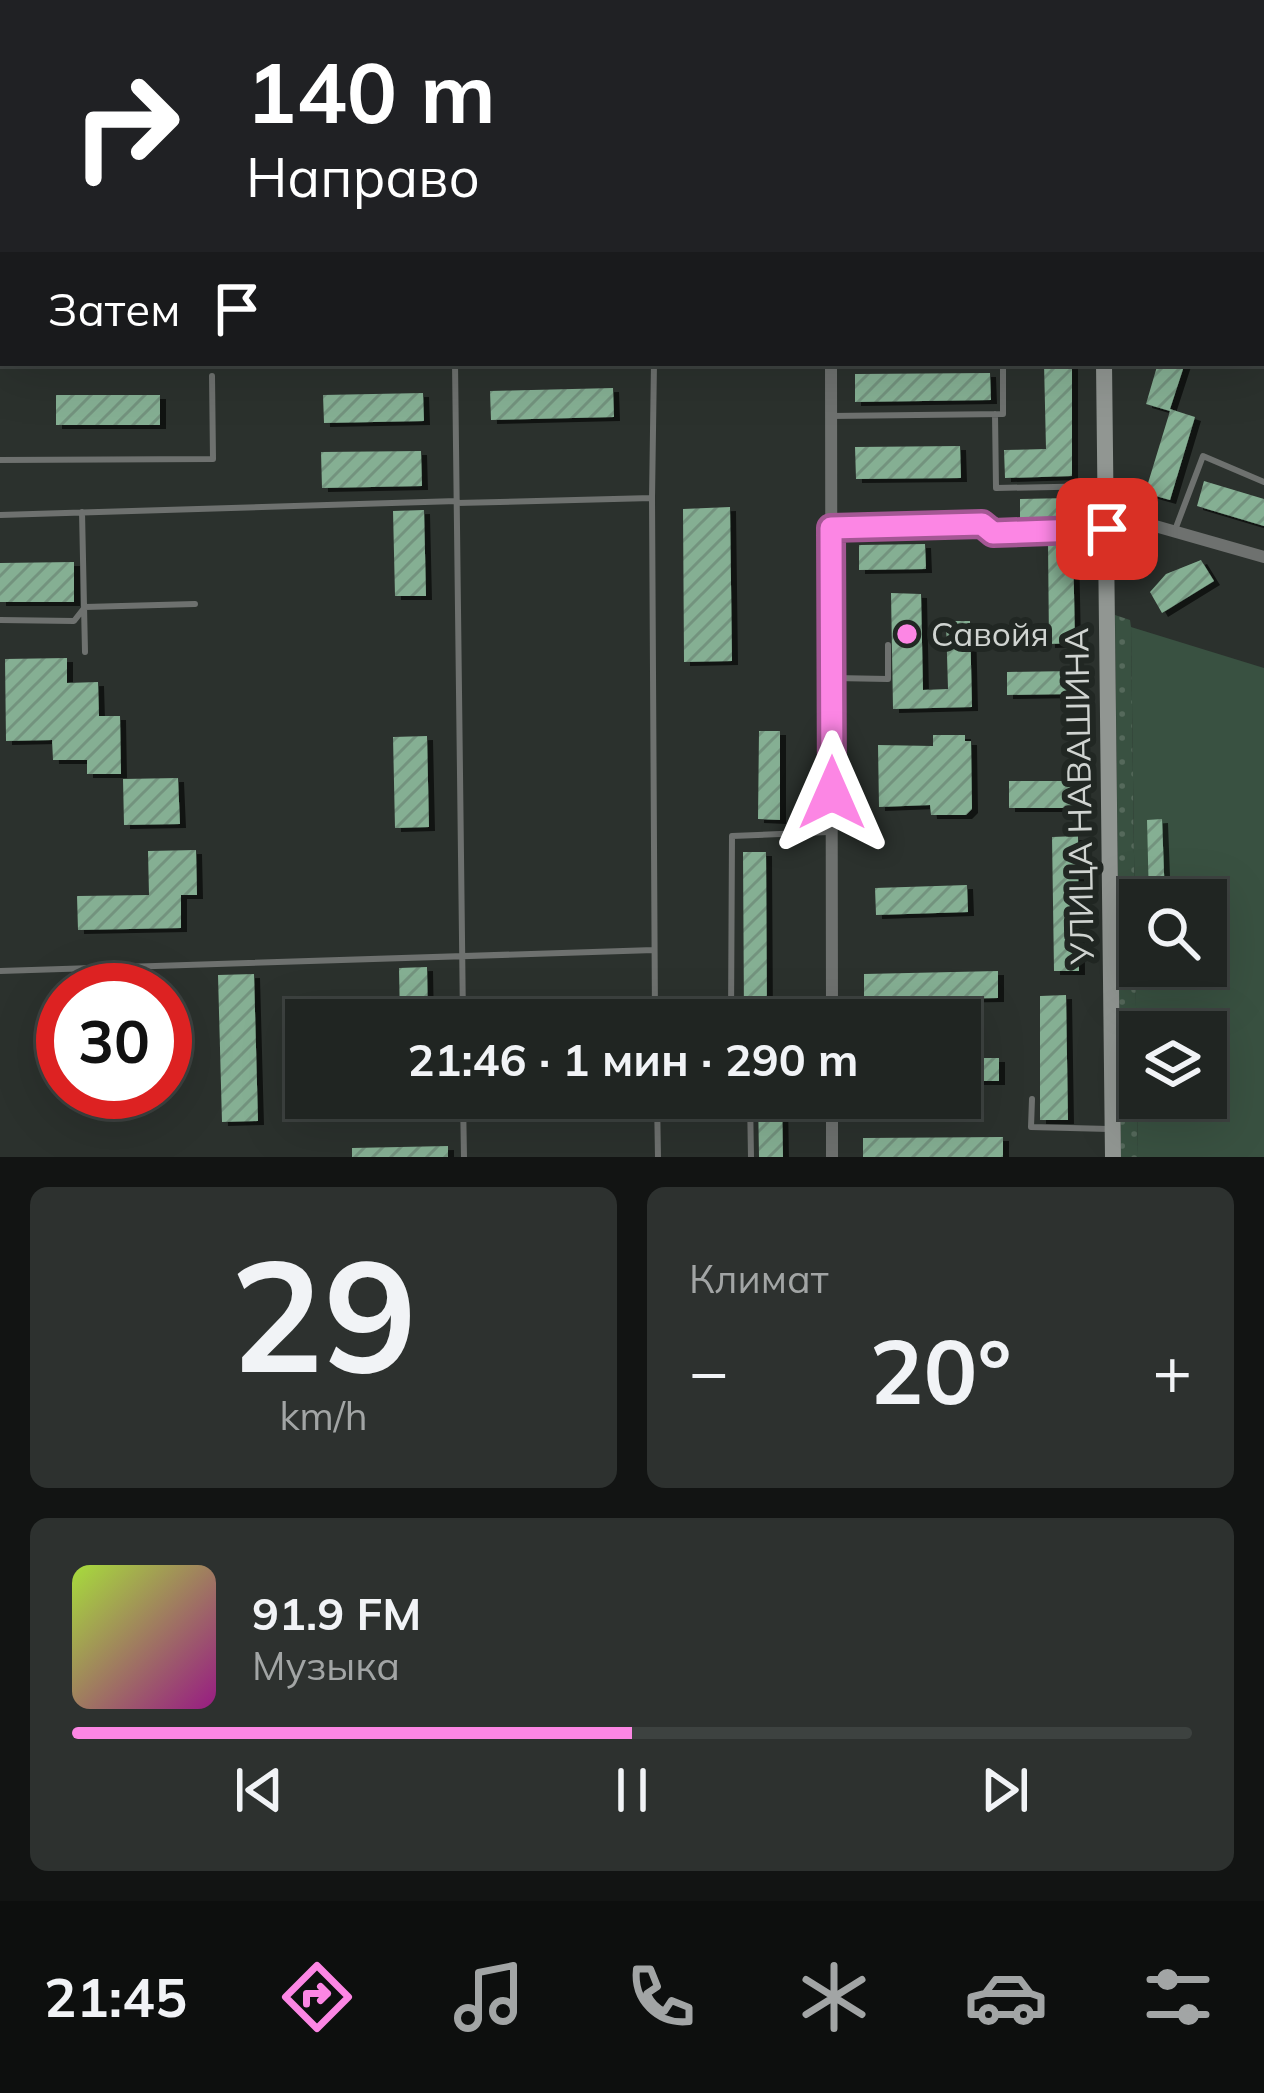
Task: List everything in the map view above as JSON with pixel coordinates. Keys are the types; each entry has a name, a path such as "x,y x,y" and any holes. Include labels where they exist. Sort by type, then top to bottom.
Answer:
{"main road":[{"name":"УЛИЦА НАВАШИНА","path":"1104,366 1113,1157"}],"street":[{"path":"831,366 832,999"},
{"path":"1106,521 1175,530 1264,557"},
{"path":"832,1119 832,1157"}],"lane":[{"path":"455,366 463,999"},
{"path":"654,366 655,999"},
{"path":"831,416 1003,414 1003,366"},
{"path":"0,460 213,459 212,376"},
{"path":"995,414 996,488 1105,485"},
{"path":"1175,530 1203,456 1264,482"},
{"path":"0,514 652,499"},
{"path":"82,512 85,652"},
{"path":"831,528 982,524 993,533 1106,521"},
{"path":"85,607 195,604"},
{"path":"0,620 74,621 85,607"},
{"path":"831,678 888,679 888,645"},
{"path":"731,999 731,836 832,832"},
{"path":"0,970 462,952 654,950"},
{"path":"1032,1099 1031,1127 1112,1129"},
{"path":"464,1119 464,1157"},
{"path":"657,1119 658,1157"},
{"path":"750,1119 751,1157"}],"green space":[{"path":"1115,615 1130,620 1131,627 1134,879 1119,879 1119,976"},
{"path":"1131,627 1264,668 1264,1157 1138,1157 1137,1119 1227,1119 1227,1011 1136,1011 1136,987 1227,987 1227,879 1134,879"},
{"path":"1119,987 1136,987 1136,1011 1119,1011"},
{"path":"1121,1119 1137,1119 1138,1157 1121,1157"}],"building":[{"path":"1044,366 1072,366 1072,476 1005,478 1004,450 1046,449"},
{"path":"1157,366 1184,366 1170,409 1195,417 1170,500 1145,493 1170,411 1146,404"},
{"path":"990,373 991,400 855,402 855,374"},
{"path":"613,388 614,417 491,420 490,391"},
{"path":"423,393 424,421 324,423 323,395"},
{"path":"56,395 160,395 160,425 56,425"},
{"path":"960,446 961,478 856,479 855,447"},
{"path":"421,451 422,486 322,488 321,452"},
{"path":"1204,481 1264,499 1264,526 1197,506"},
{"path":"1071,498 1071,522 1020,523 1020,499"},
{"path":"730,507 732,661 684,662 683,509"},
{"path":"424,510 426,596 395,596 393,511"},
{"path":"1048,543 1073,543 1075,643 1049,644"},
{"path":"925,544 926,569 859,570 859,545"},
{"path":"1201,560 1214,581 1162,613 1150,592 1166,574"},
{"path":"74,562 74,602 0,602 0,563"},
{"path":"891,593 921,594 923,690 948,689 946,621 970,621 972,707 893,709"},
{"path":"67,658 67,683 98,682 99,716 120,716 121,774 87,774 87,760 53,760 52,740 6,741 5,659"},
{"path":"1073,671 1073,694 1007,695 1007,672"},
{"path":"759,731 780,731 780,820 758,819"},
{"path":"933,735 965,735 965,741 971,741 972,809 966,815 931,815 930,805 879,807 878,745 933,746"},
{"path":"427,736 429,827 395,828 393,737"},
{"path":"178,778 180,824 124,825 123,779"},
{"path":"1009,781 1075,781 1075,808 1009,808"},
{"path":"1162,819 1164,879 1148,879 1147,820"},
{"path":"1078,836 1079,971 1054,971 1052,837"},
{"path":"196,850 197,895 181,895 181,928 78,930 77,896 149,895 148,851"},
{"path":"743,852 766,852 767,999 744,999"},
{"path":"967,885 968,912 876,915 875,888"},
{"path":"427,967 428,999 400,999 399,968"},
{"path":"998,971 998,998 864,999 864,974"},
{"path":"254,974 258,1121 222,1122 218,975"},
{"path":"1066,995 1068,1120 1040,1120 1040,996"},
{"path":"981,1058 999,1058 999,1081 981,1081"},
{"path":"758,1119 782,1119 783,1157 759,1157"},
{"path":"1003,1137 1003,1157 863,1157 863,1138"},
{"path":"448,1146 448,1157 352,1157 352,1148"}],"place":[{"name":"Савойя","path":"907,634"}],"route":[{"path":"832,793 831,528 982,524 993,533 1107,529"}]}
